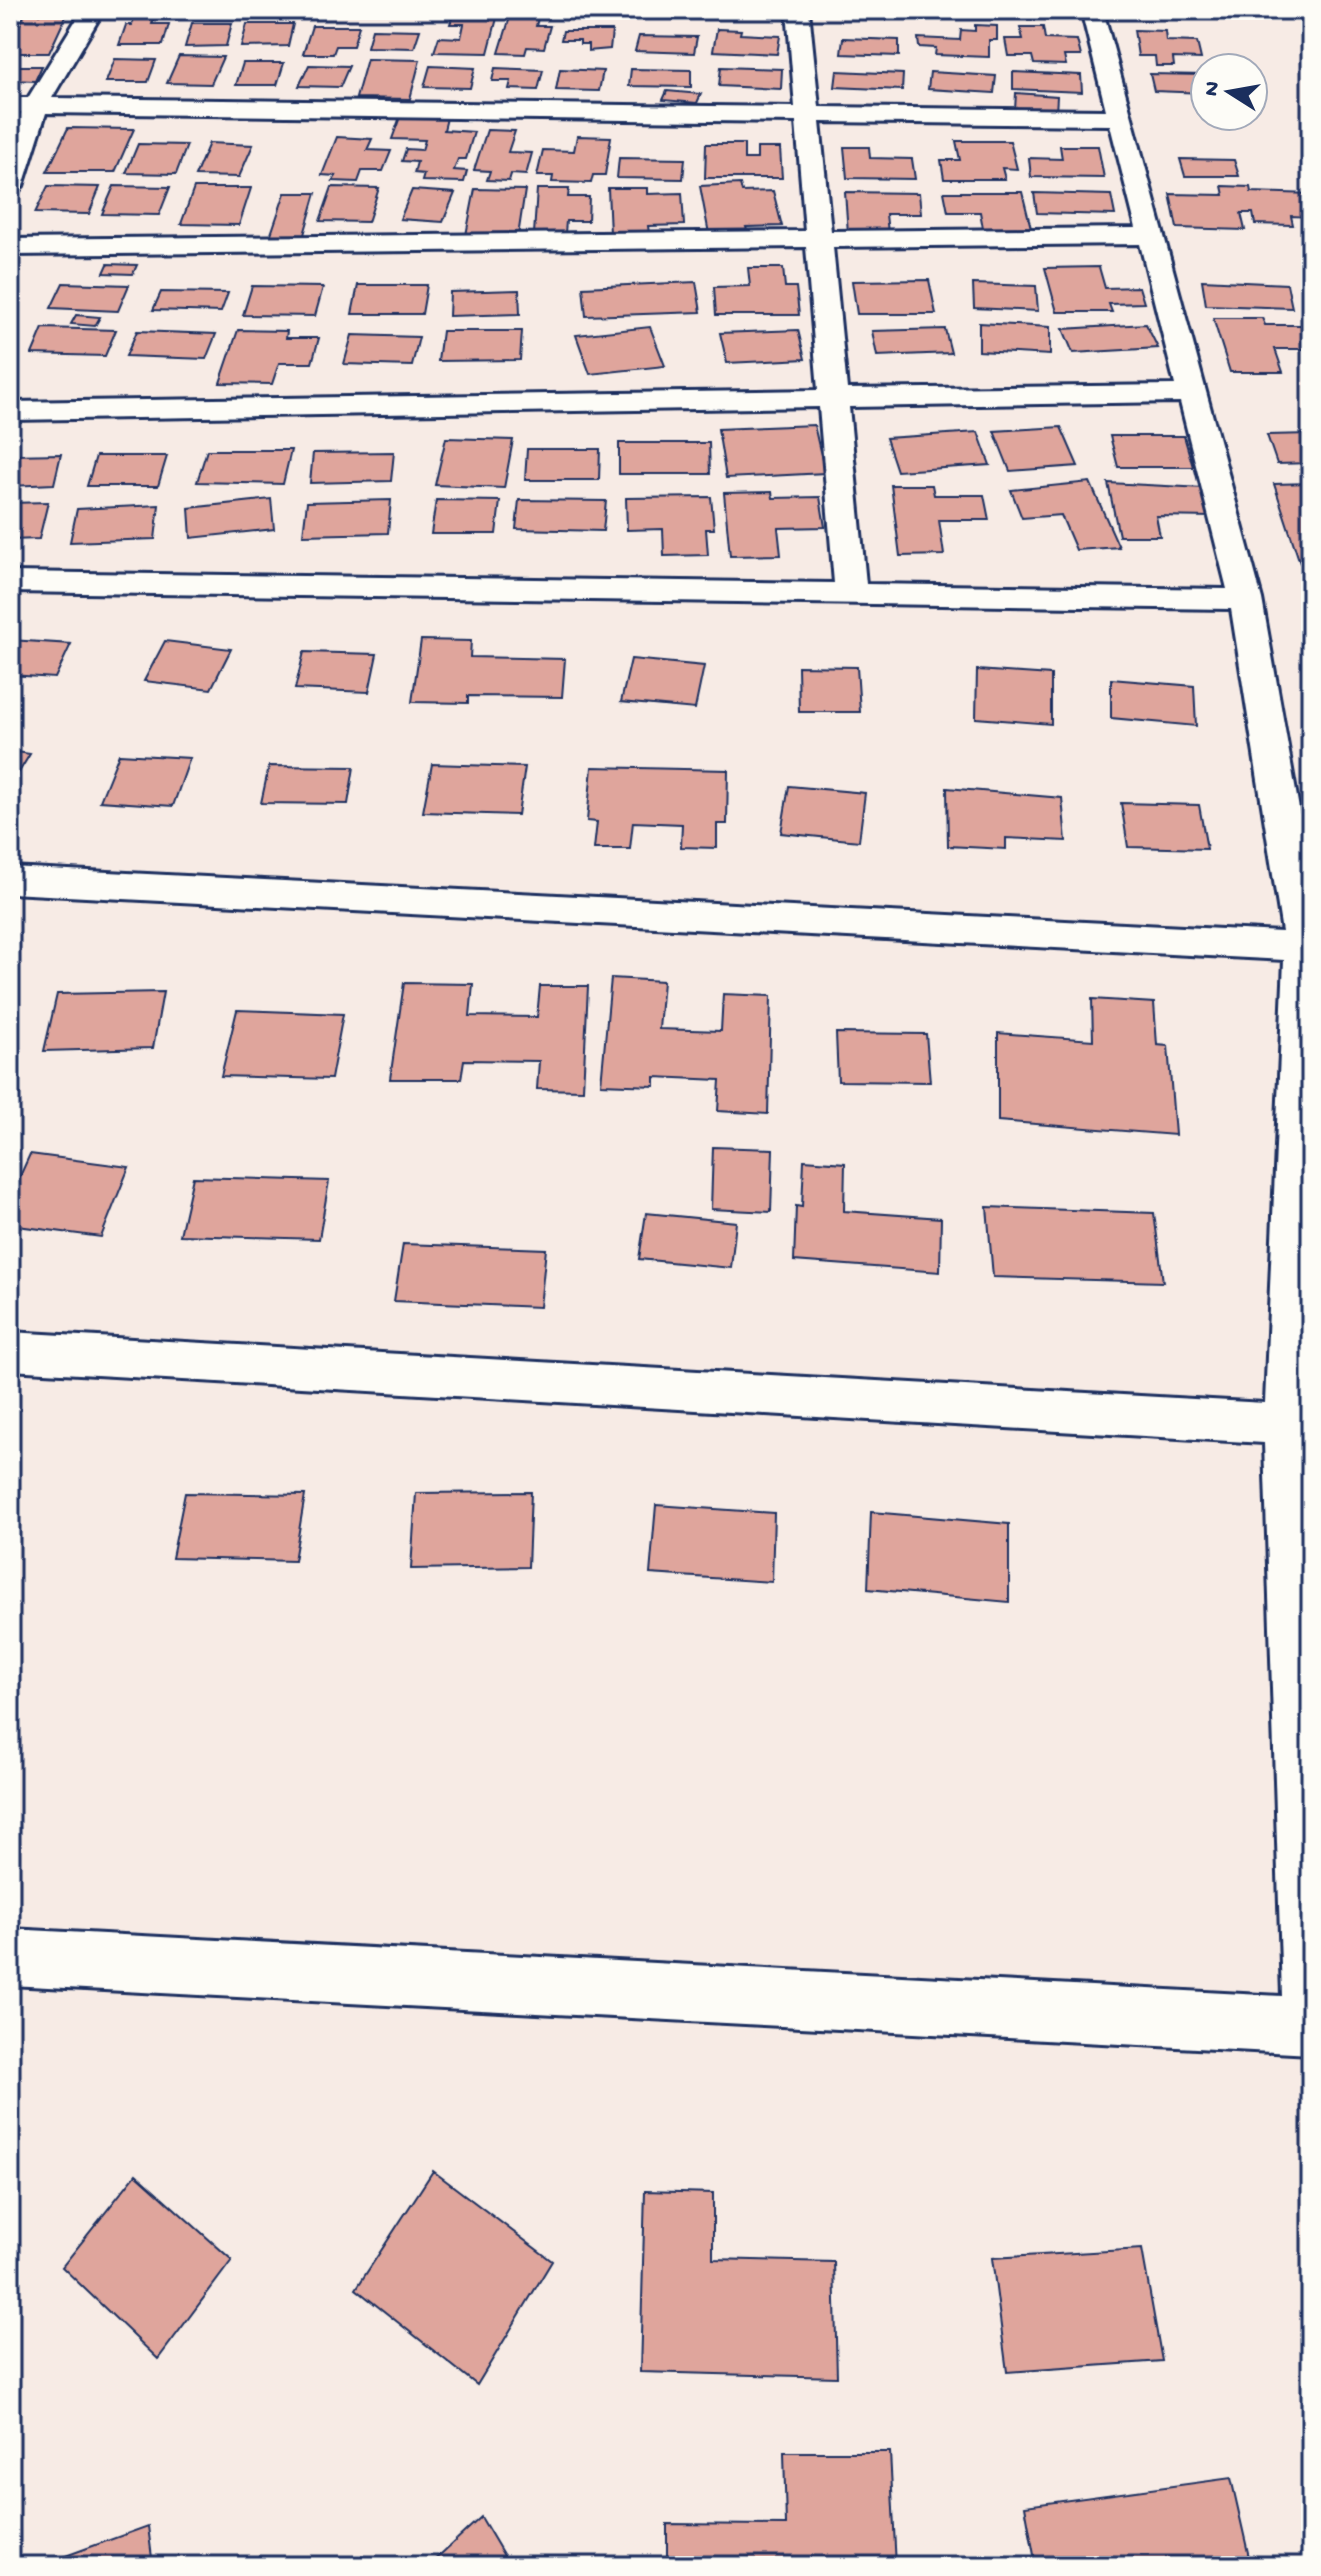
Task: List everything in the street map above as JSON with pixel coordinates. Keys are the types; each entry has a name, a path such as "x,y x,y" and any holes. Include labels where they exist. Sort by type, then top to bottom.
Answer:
{"street":[{"path":"10,186 36,105 93,10"},
{"path":"798,10 851,593"},
{"path":"10,1957 1311,2026 1287,1424 1304,947 1246,599 1092,10"},
{"path":"10,105 1120,118"},
{"path":"11,247 1151,236"},
{"path":"10,411 1192,393"},
{"path":"10,582 1246,599"},
{"path":"10,880 1304,947"},
{"path":"10,1351 1287,1424"}],"building":[{"path":"136,10 156,10 152,24 169,24 163,45 119,45 126,25 132,25"},
{"path":"454,12 478,12 477,17 497,18 488,53 434,52 439,37 461,38 464,24 450,24"},
{"path":"25,14 67,14 49,53 10,53 10,44"},
{"path":"510,17 538,18 536,26 550,26 544,48 527,47 525,54 499,53"},
{"path":"192,23 232,23 226,46 185,47"},
{"path":"247,24 293,24 288,46 241,47"},
{"path":"975,25 997,26 997,40 989,40 989,57 935,55 936,48 919,47 918,38 960,40 961,30 975,31"},
{"path":"312,26 359,26 353,46 336,46 333,54 303,54"},
{"path":"1020,27 1043,27 1045,39 1077,40 1081,56 1064,56 1066,65 1034,64 1032,56 1008,56 1005,39 1023,39"},
{"path":"372,29 420,30 414,48 367,47"},
{"path":"717,29 741,30 740,34 780,36 777,54 713,51"},
{"path":"1134,30 1165,31 1166,41 1197,42 1199,52 1189,52 1189,59 1173,58 1174,66 1156,66 1155,56 1138,56"},
{"path":"563,31 612,31 610,49 588,51 588,44 580,44 580,40 561,40"},
{"path":"639,36 697,37 694,53 635,51"},
{"path":"843,38 899,40 899,56 841,54"},
{"path":"179,56 223,57 211,84 167,83"},
{"path":"115,59 156,60 148,82 106,82"},
{"path":"367,59 420,60 410,99 356,98"},
{"path":"243,63 284,63 277,85 236,85"},
{"path":"309,65 349,66 340,87 299,86"},
{"path":"10,66 42,66 35,81 10,80"},
{"path":"430,66 475,68 470,88 424,87"},
{"path":"721,67 782,69 781,89 719,86"},
{"path":"495,68 543,70 538,90 509,89 511,81 492,81"},
{"path":"560,69 603,71 599,91 556,90"},
{"path":"631,69 691,70 691,87 629,86"},
{"path":"837,71 903,74 902,90 835,87"},
{"path":"930,72 996,76 994,93 928,89"},
{"path":"1013,72 1081,75 1082,92 1013,89"},
{"path":"1150,74 1189,75 1189,92 1154,91"},
{"path":"667,91 701,94 697,103 663,100"},
{"path":"1016,93 1057,96 1056,113 1015,110"},
{"path":"400,117 447,118 444,130 474,132 466,159 458,159 454,170 467,171 464,182 422,181 424,174 414,173 417,162 402,161 406,149 422,150 425,140 392,139"},
{"path":"68,128 134,129 115,172 47,172"},
{"path":"487,130 515,131 508,152 532,153 526,175 511,174 509,181 487,180 490,171 474,170"},
{"path":"577,136 611,137 605,175 593,175 591,183 552,182 553,176 537,176 543,150 574,151"},
{"path":"337,137 372,139 367,150 391,151 383,171 362,171 358,182 333,181 336,176 322,175"},
{"path":"956,141 1010,141 1017,169 1002,168 1005,179 944,179 941,160 960,160"},
{"path":"209,143 253,145 239,177 195,176"},
{"path":"138,144 187,145 176,174 126,173"},
{"path":"706,144 744,144 744,159 757,159 757,148 780,148 782,178 705,178"},
{"path":"1060,146 1098,146 1104,178 1031,177 1029,158 1062,159"},
{"path":"844,147 869,147 870,158 912,159 915,179 847,178"},
{"path":"619,158 685,159 683,179 617,178"},
{"path":"1180,159 1234,160 1239,176 1185,176"},
{"path":"740,184 742,192 773,191 782,226 746,227 748,233 709,234 700,186"},
{"path":"48,186 100,187 89,214 35,213"},
{"path":"114,186 170,187 159,215 102,214"},
{"path":"1222,186 1250,187 1251,192 1311,194 1311,217 1291,216 1293,225 1255,224 1253,213 1241,213 1245,230 1177,228 1170,194 1224,195"},
{"path":"332,187 379,188 368,222 320,221"},
{"path":"194,188 251,188 239,225 181,224"},
{"path":"608,188 647,188 647,194 682,193 684,225 648,226 649,233 610,234"},
{"path":"475,189 525,190 518,236 466,235"},
{"path":"537,189 569,189 568,197 589,197 588,221 566,221 565,233 534,234"},
{"path":"412,190 455,193 443,222 400,219"},
{"path":"845,192 919,193 921,214 886,214 888,233 848,233"},
{"path":"944,192 1022,192 1031,228 983,228 980,212 948,212"},
{"path":"285,193 316,193 303,238 270,237"},
{"path":"1034,193 1111,195 1115,215 1037,213"},
{"path":"108,264 137,265 133,274 104,273"},
{"path":"1099,267 1105,288 1139,287 1144,303 1109,304 1112,312 1057,312 1045,268"},
{"path":"748,268 783,268 785,287 796,287 799,315 716,315 714,287 750,286"},
{"path":"929,280 936,314 857,314 852,281"},
{"path":"1202,280 1287,284 1292,308 1206,305"},
{"path":"696,282 701,312 586,316 583,287"},
{"path":"63,283 129,285 118,311 51,308"},
{"path":"973,284 1036,286 1038,311 974,308"},
{"path":"358,285 427,285 422,314 352,314"},
{"path":"252,286 323,287 315,316 243,315"},
{"path":"519,290 520,314 449,316 450,292"},
{"path":"161,292 228,293 221,312 153,310"},
{"path":"76,315 100,317 95,326 71,324"},
{"path":"1213,318 1262,318 1265,325 1301,325 1310,349 1275,349 1283,372 1230,372"},
{"path":"979,323 1050,327 1050,355 979,351"},
{"path":"1146,324 1158,348 1073,353 1063,329"},
{"path":"650,327 665,366 590,374 576,335"},
{"path":"43,328 116,330 105,356 32,354"},
{"path":"945,329 951,353 877,356 872,331"},
{"path":"238,330 287,331 286,338 319,338 312,363 279,363 272,384 220,383"},
{"path":"798,330 805,359 727,363 720,333"},
{"path":"137,331 216,334 206,359 126,356"},
{"path":"442,331 522,331 520,360 438,361"},
{"path":"352,335 419,337 412,366 344,364"},
{"path":"814,425 825,473 726,478 718,429"},
{"path":"1061,427 1078,466 1010,471 994,431"},
{"path":"978,432 990,465 897,471 886,438"},
{"path":"1311,434 1311,463 1277,464 1267,435"},
{"path":"1110,436 1184,436 1193,467 1118,467"},
{"path":"446,438 513,440 504,488 435,485"},
{"path":"619,443 709,443 710,474 619,474"},
{"path":"527,449 600,449 599,480 525,480"},
{"path":"207,450 291,450 283,484 197,482"},
{"path":"394,452 391,481 310,483 313,453"},
{"path":"61,454 54,484 10,486 10,455"},
{"path":"96,456 167,456 158,486 87,486"},
{"path":"1090,482 1119,547 1076,550 1061,515 1022,518 1011,490"},
{"path":"1108,483 1204,488 1212,517 1156,516 1160,536 1119,536"},
{"path":"1311,483 1311,563 1300,563 1274,484"},
{"path":"891,485 932,485 934,495 984,495 989,520 939,520 944,555 900,556"},
{"path":"772,492 773,498 820,497 825,527 778,528 781,555 730,556 724,493"},
{"path":"711,497 714,529 706,529 708,555 664,556 663,529 627,530 626,498"},
{"path":"271,499 274,529 191,538 189,508"},
{"path":"391,500 388,533 303,535 307,502"},
{"path":"436,500 500,501 496,534 431,534"},
{"path":"519,500 606,501 603,531 516,529"},
{"path":"48,502 39,539 10,540 10,503"},
{"path":"159,505 155,539 70,542 77,509"},
{"path":"10,640 71,644 55,678 10,675"},
{"path":"421,640 471,641 470,657 565,659 562,697 468,696 468,703 412,702"},
{"path":"165,641 231,649 211,689 144,681"},
{"path":"304,652 377,654 369,692 295,689"},
{"path":"631,659 704,666 695,709 621,702"},
{"path":"798,666 857,667 860,712 799,712"},
{"path":"977,670 1051,675 1051,724 976,718"},
{"path":"1111,679 1194,686 1196,726 1111,718"},
{"path":"10,751 30,754 10,787"},
{"path":"119,754 190,758 173,806 100,801"},
{"path":"432,764 525,767 518,815 423,812"},
{"path":"269,766 354,767 348,804 261,803"},
{"path":"592,767 728,770 727,824 717,824 717,848 681,847 682,824 633,822 630,849 594,849 597,822 587,821"},
{"path":"789,786 865,793 859,841 781,833"},
{"path":"947,788 1062,798 1066,841 1006,838 1006,849 948,846"},
{"path":"1121,803 1199,805 1207,849 1128,847"},
{"path":"611,978 663,981 659,1029 721,1031 723,994 771,996 768,1114 718,1111 720,1080 655,1077 655,1086 601,1084"},
{"path":"404,983 473,984 470,1016 537,1017 540,986 588,986 583,1090 537,1089 539,1061 464,1060 461,1079 390,1079"},
{"path":"163,992 153,1048 44,1051 57,994"},
{"path":"1092,999 1154,1003 1157,1045 1168,1046 1175,1135 998,1121 998,1033 1093,1040"},
{"path":"237,1010 343,1014 331,1079 221,1076"},
{"path":"836,1033 926,1034 930,1082 838,1081"},
{"path":"713,1147 773,1149 771,1212 711,1209"},
{"path":"30,1154 129,1167 101,1237 10,1225 10,1198"},
{"path":"804,1160 845,1163 844,1211 941,1218 940,1272 794,1261 796,1206 802,1207"},
{"path":"193,1177 329,1181 319,1239 180,1235"},
{"path":"987,1207 1154,1213 1163,1282 993,1277"},
{"path":"646,1213 736,1222 731,1268 639,1259"},
{"path":"403,1244 546,1249 540,1307 394,1301"},
{"path":"531,1492 528,1567 411,1569 416,1493"},
{"path":"185,1493 305,1495 294,1561 172,1558"},
{"path":"656,1505 774,1513 772,1582 650,1574"},
{"path":"871,1512 1009,1524 1009,1602 868,1589"},
{"path":"433,2171 552,2261 477,2385 356,2289"},
{"path":"136,2174 232,2260 158,2359 62,2267"},
{"path":"645,2191 713,2193 713,2259 834,2262 837,2377 640,2372"},
{"path":"1142,2249 1162,2361 1007,2372 992,2258"},
{"path":"784,2452 890,2452 896,2566 667,2566 667,2524 786,2525"},
{"path":"1231,2478 1251,2566 1036,2566 1025,2506"},
{"path":"481,2517 510,2566 428,2566"},
{"path":"148,2526 153,2566 38,2566"}]}
